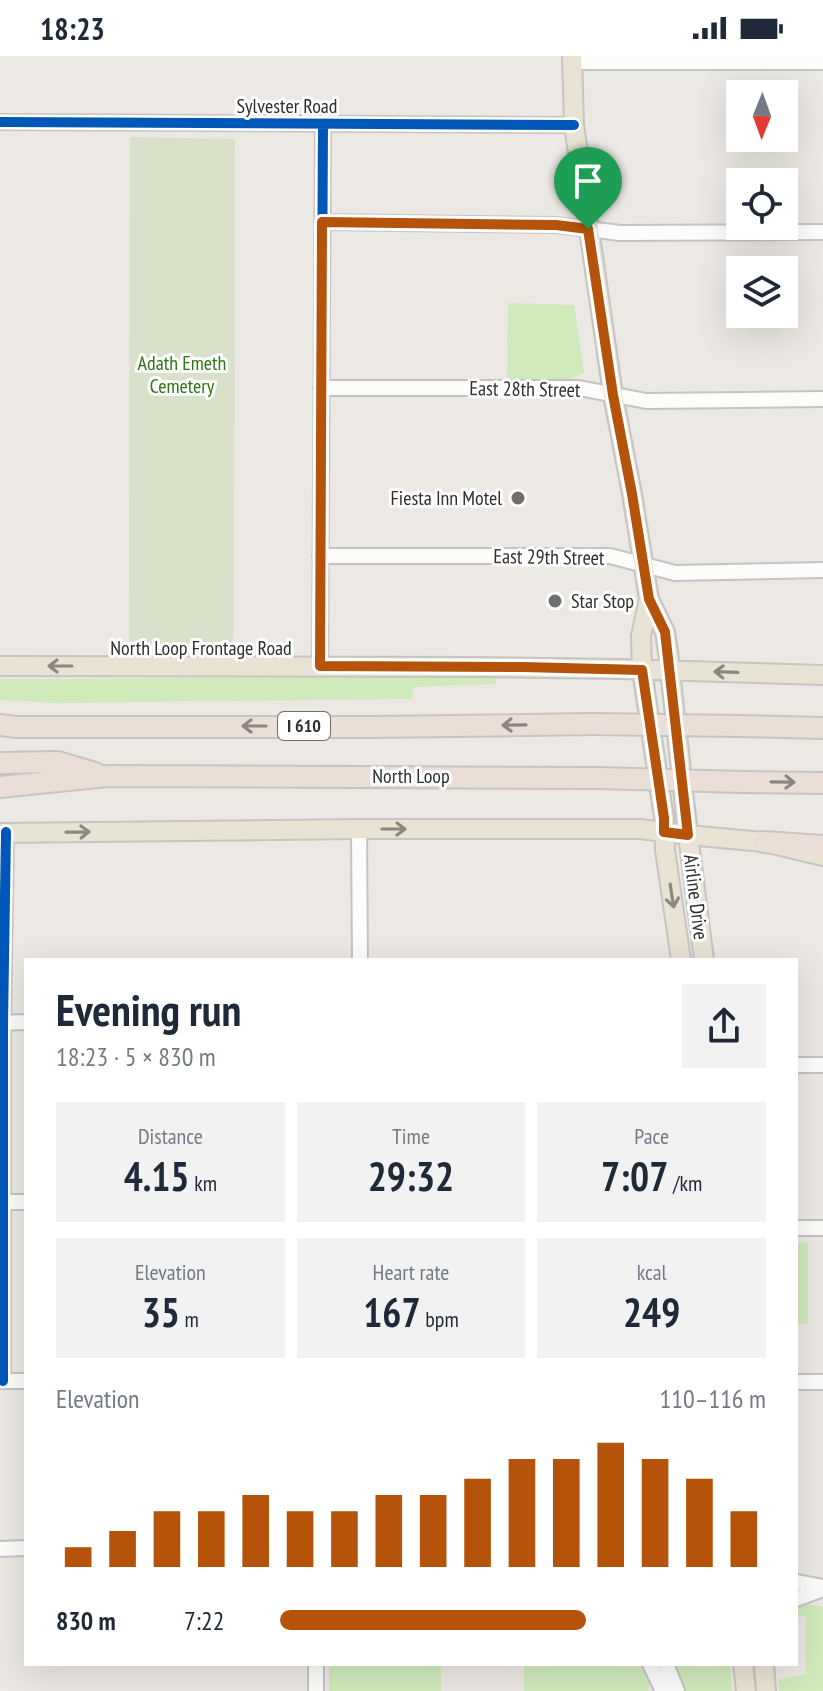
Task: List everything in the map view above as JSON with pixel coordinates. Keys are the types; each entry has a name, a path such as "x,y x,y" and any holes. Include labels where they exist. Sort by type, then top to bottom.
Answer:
{"highway":[{"name":"I 610","path":"5,727 592,724 823,728"},
{"path":"0,763 58,762 107,776"},
{"name":"North Loop","path":"0,787 107,776 598,778 823,783"},
{"path":"764,842 823,846"}],"main road":[{"name":"Airline Drive","path":"572,59 574,125 613,395 649,599 665,632 704,958"},
{"name":"Airline Drive","path":"649,599 641,636 642,670 681,958"},
{"name":"North Loop Frontage Road","path":"0,666 509,667 823,675"},
{"path":"3,832 640,829 764,842 823,856"},
{"path":"743,1666 746,1691"},
{"path":"764,1666 766,1691"}],"street":[{"path":"572,59 823,62"},
{"name":"Sylvester Road","path":"0,122 574,125"},
{"path":"320,666 323,124"},
{"path":"322,222 556,225 620,233 823,232"},
{"name":"East 28th Street","path":"321,388 579,388 646,401 823,399"},
{"name":"East 29th Street","path":"320,556 610,556 675,573 823,570"},
{"path":"359,829 360,958"},
{"path":"3,832 2,1381 24,1381"},
{"path":"2,1023 24,1022"},
{"path":"798,1065 823,1065"},
{"path":"2,1202 24,1202"},
{"path":"798,1228 823,1228"},
{"path":"798,1382 823,1382"},
{"path":"0,1549 24,1548"},
{"path":"798,1582 823,1588"},
{"path":"798,1598 823,1588"},
{"path":"316,1666 316,1691"},
{"path":"651,1666 663,1691"},
{"path":"667,1666 677,1691"}],"green space":[{"name":"Adath Emeth Cemetery","path":"130,137 235,139 232,643 129,644"},
{"path":"508,303 574,305 584,372 559,380 507,379"},
{"path":"398,677 497,680 494,684 413,687 412,699 55,703 0,700 0,679"},
{"path":"798,1243 808,1243 808,1324 798,1324"},
{"path":"808,1604 823,1607 823,1691 779,1691 778,1680 806,1674 806,1616 798,1617 798,1607"},
{"path":"329,1666 441,1666 441,1691 329,1691"},
{"path":"524,1666 642,1666 649,1684 648,1691 524,1691"},
{"path":"675,1666 730,1666 732,1691 686,1691"}],"cycle path":[{"path":"0,122 574,125"},
{"path":"320,666 323,124"},
{"path":"3,1381 6,832"}],"place":[{"name":"Fiesta Inn Motel","path":"518,498"},
{"name":"Star Stop","path":"555,601"}],"route":[{"path":"322,222 556,225 588,229 649,599 665,632 688,835 664,832 642,670 320,666 322,222"}]}
